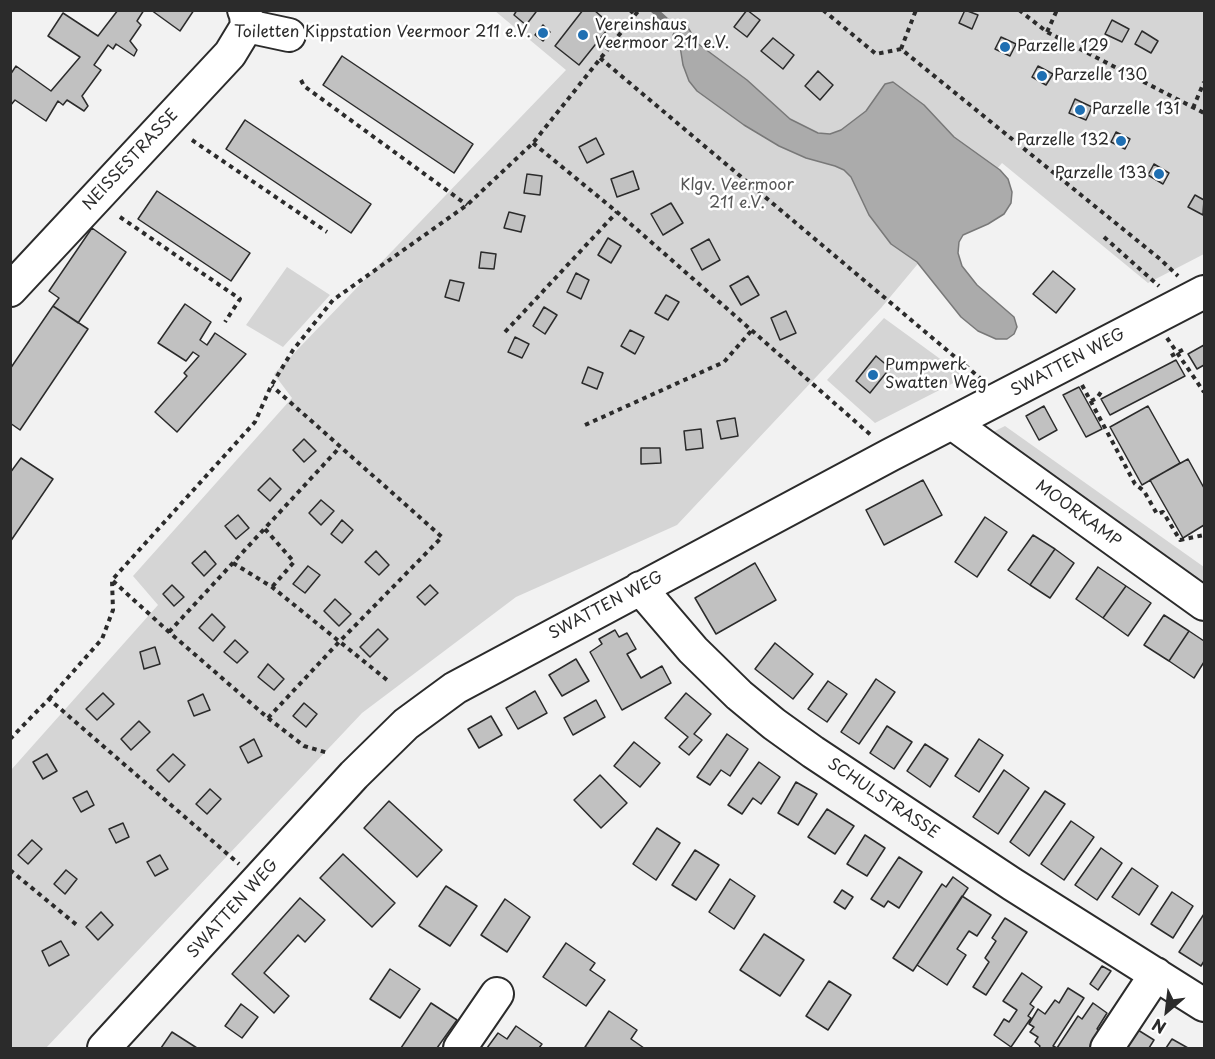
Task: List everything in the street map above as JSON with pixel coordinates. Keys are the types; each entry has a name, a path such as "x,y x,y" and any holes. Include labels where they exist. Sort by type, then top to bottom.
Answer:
{"street":[{"name":"NEISSESTRASSE","path":"10,290 230,54 245,18 289,35"},
{"name":"SWATTEN WEG","path":"107,1048 354,774 425,708 455,688 1001,398 1189,293"},
{"name":"MOORKAMP","path":"952,423 1204,604"},
{"name":"SCHULSTRASSE","path":"640,588 693,650 774,724 1012,884 1204,1005"},
{"path":"1107,1048 1156,974"},
{"path":"460,1048 496,994"}],"path":[{"path":"10,740 102,639 113,610 112,580 255,422 271,386 293,350 333,300 467,206 533,143 637,13 630,10"},
{"path":"824,10 876,54 901,49"},
{"path":"901,49 916,10"},
{"path":"1020,10 1047,32 1204,113"},
{"path":"1047,32 1057,10"},
{"path":"901,49 1161,259 1189,293"},
{"path":"600,58 1001,398"},
{"path":"301,80 304,86 467,206"},
{"path":"1193,108 1204,82"},
{"path":"192,140 327,232"},
{"path":"533,143 617,212 873,437 890,455"},
{"path":"505,332 617,212"},
{"path":"120,217 240,299 225,322"},
{"path":"1104,237 1189,293"},
{"path":"585,425 724,362 752,330"},
{"path":"1164,334 1204,392"},
{"path":"1171,356 1186,348"},
{"path":"1078,379 1135,484 1144,491 1157,514 1163,512 1180,540 1204,535"},
{"path":"268,718 442,537 271,386"},
{"path":"1091,401 1101,392"},
{"path":"169,632 340,447"},
{"path":"265,530 294,562 272,587"},
{"path":"233,563 272,587 387,680"},
{"path":"112,580 268,718 304,746 328,753"},
{"path":"49,699 259,881"},
{"path":"10,870 78,926"}],"green space":[{"name":"Klgv. Veermoor 211 e.V.","path":"495,11 1204,11 1204,254 1148,283 1002,163 881,308 677,525 516,597 362,713 46,1048 11,1048 11,770 158,605 133,576 292,398 274,374 566,70"},
{"path":"287,267 330,295 283,347 246,325"},
{"path":"884,318 965,377 875,423 827,380"},
{"path":"1005,426 1204,567 1204,594 983,437"}],"shaded area":[{"path":"678,24 686,24 697,43 747,80 790,119 818,133 830,134 841,130 866,111 885,84 893,82 924,105 954,137 1000,170 1008,179 1012,192 1011,203 1004,214 963,235 959,242 958,253 962,266 977,285 1014,317 1017,327 1014,334 1007,339 996,339 978,331 961,317 917,262 891,244 869,215 851,177 844,170 806,158 779,146 744,125 697,91 689,81 683,65 679,40 673,35"}],"building":[{"path":"118,10 144,10 137,21 141,25 130,41 137,50 134,56 116,44 113,49 108,45 94,65 101,70 82,96 88,106 84,111 67,100 63,105 58,101 46,121 15,100 10,106 10,75 16,66 51,91 80,57 48,36 63,13 98,36"},
{"path":"151,10 194,10 180,31"},
{"path":"517,10 536,12 526,25 514,15"},
{"name":"Vereinshaus Veermoor 211 e.V.","path":"583,10 594,10 611,25 579,65 555,46"},
{"path":"747,10 760,20 747,37 734,27"},
{"path":"965,10 978,15 972,29 959,23"},
{"path":"1112,20 1129,29 1122,42 1105,34"},
{"name":"Toiletten Kippstation Veermoor 211 e.V.","path":"543,25 550,32 543,41 535,35"},
{"path":"1142,31 1158,41 1151,53 1135,44"},
{"name":"Parzelle 129","path":"1001,37 1016,44 1010,56 995,49"},
{"path":"773,38 794,55 783,69 761,51"},
{"path":"342,56 473,144 454,173 323,85"},
{"name":"Parzelle 130","path":"1038,66 1053,74 1046,85 1032,77"},
{"path":"818,71 833,85 820,100 805,86"},
{"name":"Parzelle 131","path":"1075,99 1092,107 1086,120 1069,113"},
{"path":"245,120 371,204 351,233 226,149"},
{"name":"Parzelle 132","path":"1116,132 1130,139 1125,149 1111,142"},
{"path":"596,138 604,154 587,163 579,147"},
{"name":"Parzelle 133","path":"1154,164 1169,173 1163,184 1148,175"},
{"path":"633,171 639,189 617,197 611,179"},
{"path":"527,174 542,176 540,195 524,193"},
{"path":"157,191 250,253 231,281 138,219"},
{"path":"1195,195 1204,200 1203,215 1188,207"},
{"path":"671,203 683,223 663,235 651,214"},
{"path":"509,212 525,216 521,232 504,228"},
{"path":"92,228 126,252 78,323 53,306 59,298 49,291"},
{"path":"608,238 621,246 611,263 598,255"},
{"path":"709,239 720,260 702,270 691,249"},
{"path":"481,252 496,254 494,269 479,268"},
{"path":"1053,271 1075,289 1056,313 1033,294"},
{"path":"576,273 589,280 581,299 567,292"},
{"path":"748,276 759,295 741,305 730,286"},
{"path":"450,280 464,283 459,301 445,297"},
{"path":"666,295 679,302 668,320 655,313"},
{"path":"185,304 211,322 200,340 207,345 215,333 246,354 177,432 155,412 187,376 184,373 199,356 193,352 186,361 158,343"},
{"path":"53,306 88,329 20,430 10,423 10,369"},
{"path":"544,307 557,315 545,334 533,326"},
{"path":"786,311 796,333 780,340 771,318"},
{"path":"630,330 644,337 635,354 621,346"},
{"path":"515,337 529,344 522,358 508,352"},
{"path":"1204,345 1204,365 1197,369 1188,354"},
{"name":"Pumpwerk Swatten Weg","path":"876,356 890,368 870,393 856,381"},
{"path":"1176,360 1185,376 1110,415 1101,399"},
{"path":"588,367 603,373 597,389 582,383"},
{"path":"1079,387 1102,429 1086,437 1063,395"},
{"path":"1044,406 1057,430 1039,440 1026,416"},
{"path":"1148,406 1180,463 1142,485 1110,427"},
{"path":"735,418 738,436 721,439 717,421"},
{"path":"701,429 703,448 686,450 684,431"},
{"path":"304,439 316,451 304,462 293,450"},
{"path":"641,448 660,448 661,463 641,464"},
{"path":"21,458 53,479 10,542 10,473"},
{"path":"1188,459 1204,488 1204,525 1183,538 1150,480"},
{"path":"270,478 281,489 270,501 258,490"},
{"path":"923,480 942,515 884,545 866,510"},
{"path":"321,500 334,511 321,525 309,513"},
{"path":"238,515 249,528 236,539 225,526"},
{"path":"985,517 1007,532 977,577 955,562"},
{"path":"342,520 353,530 342,543 331,534"},
{"path":"1033,535 1055,549 1030,585 1008,570"},
{"path":"1055,549 1074,563 1050,598 1030,585"},
{"path":"205,551 216,564 204,576 192,563"},
{"path":"376,551 389,565 379,575 365,562"},
{"path":"755,563 776,600 716,634 695,598"},
{"path":"308,566 320,575 305,593 293,584"},
{"path":"1098,567 1126,586 1103,618 1076,599"},
{"path":"172,585 184,597 174,606 163,594"},
{"path":"430,585 438,593 425,605 417,597"},
{"path":"1126,586 1151,603 1128,636 1103,618"},
{"path":"335,599 351,614 339,626 324,611"},
{"path":"212,614 225,627 213,641 199,628"},
{"path":"1164,615 1189,631 1169,661 1144,645"},
{"path":"378,629 388,639 370,657 360,647"},
{"path":"615,630 619,637 627,633 636,649 627,654 641,678 662,666 671,683 622,710 590,652 602,644 599,639"},
{"path":"1189,631 1204,641 1204,662 1194,678 1169,661"},
{"path":"235,640 248,652 237,663 224,652"},
{"path":"775,643 813,674 793,699 755,669"},
{"path":"155,647 160,664 144,669 140,652"},
{"path":"576,659 589,681 562,696 549,675"},
{"path":"268,664 284,679 274,690 258,677"},
{"path":"876,679 895,692 859,744 841,732"},
{"path":"828,681 847,694 827,722 808,709"},
{"path":"535,691 547,713 518,729 506,708"},
{"path":"103,693 114,704 97,720 86,709"},
{"path":"686,693 711,714 694,734 702,740 689,755 679,747 688,737 665,718"},
{"path":"203,694 210,710 194,716 188,701"},
{"path":"596,700 605,717 573,735 564,718"},
{"path":"304,703 317,714 306,727 293,716"},
{"path":"491,716 502,735 479,748 468,729"},
{"path":"139,721 150,732 131,750 121,739"},
{"path":"887,726 912,742 894,769 870,753"},
{"path":"727,734 748,749 730,776 721,770 710,785 697,777"},
{"path":"254,739 262,756 248,763 240,747"},
{"path":"979,739 1003,755 979,792 955,776"},
{"path":"634,742 660,763 640,787 614,766"},
{"path":"925,744 948,759 930,787 907,771"},
{"path":"47,754 57,771 43,779 33,762"},
{"path":"173,754 185,765 169,782 157,770"},
{"path":"759,762 780,777 761,804 753,798 742,814 728,805"},
{"path":"1004,770 1029,788 998,834 973,817"},
{"path":"600,775 627,803 601,828 574,800"},
{"path":"796,782 817,794 798,825 778,813"},
{"path":"210,789 221,799 207,814 196,804"},
{"path":"87,791 94,805 81,812 73,798"},
{"path":"1045,791 1065,804 1029,856 1010,842"},
{"path":"389,801 442,850 417,877 364,828"},
{"path":"827,809 854,826 835,854 808,837"},
{"path":"1071,821 1094,837 1064,880 1041,864"},
{"path":"123,823 129,837 116,843 109,829"},
{"path":"657,828 680,843 656,880 633,864"},
{"path":"865,835 885,848 867,876 847,864"},
{"path":"32,840 42,849 28,864 18,855"},
{"path":"1101,848 1122,863 1097,900 1075,885"},
{"path":"695,850 719,865 696,900 672,885"},
{"path":"343,854 395,903 372,927 320,878"},
{"path":"160,855 168,869 155,876 147,862"},
{"path":"899,857 922,872 899,908 888,901 884,907 871,899"},
{"path":"1132,868 1158,886 1139,915 1112,897"},
{"path":"66,870 77,879 65,894 54,884"},
{"path":"953,877 968,888 913,971 893,958 942,884 946,887"},
{"path":"730,879 755,896 734,929 709,912"},
{"path":"446,886 477,906 450,946 419,926"},
{"path":"842,890 853,897 845,909 834,902"},
{"path":"1172,892 1193,906 1173,938 1151,924"},
{"path":"962,896 991,915 977,936 969,931 957,949 966,955 947,985 917,965"},
{"path":"300,898 325,920 305,942 298,935 264,973 289,996 274,1013 232,974"},
{"path":"505,899 530,917 507,952 481,935"},
{"path":"101,912 113,925 98,940 86,927"},
{"path":"1204,914 1204,961 1201,966 1179,952"},
{"path":"1005,918 1027,932 986,995 973,987 989,962 985,958 996,941 992,938"},
{"path":"764,934 804,960 780,996 740,970"},
{"path":"61,941 69,955 49,966 42,951"},
{"path":"566,943 595,963 590,970 605,980 586,1006 543,977"},
{"path":"1102,966 1111,971 1098,990 1090,984"},
{"path":"390,969 420,989 400,1018 370,999"},
{"path":"1022,973 1042,987 1030,1004 1034,1007 1028,1016 1031,1018 1011,1047 994,1035 1004,1019 1009,1022 1017,1010 1003,1001"},
{"path":"829,981 851,995 828,1030 806,1016"},
{"path":"1068,988 1084,998 1053,1046 1057,1048 1039,1048 1040,1046 1035,1042 1038,1037 1030,1032 1034,1027 1029,1024 1038,1009 1045,1014 1055,1000 1059,1003"},
{"path":"431,1003 457,1020 437,1048 401,1048"},
{"path":"1093,1003 1107,1013 1097,1029 1105,1035 1102,1048 1057,1048 1078,1016 1082,1019"},
{"path":"241,1004 258,1017 242,1038 225,1026"},
{"path":"609,1011 637,1030 631,1039 644,1048 585,1047"},
{"path":"1130,1025 1154,1040 1149,1048 1115,1048"},
{"path":"516,1026 542,1044 539,1048 487,1048 498,1033 507,1039"},
{"path":"172,1032 197,1048 161,1048"},
{"path":"1172,1039 1188,1048 1166,1048"}],"waterway":[{"path":"654,10 675,29"}],"place":[{"name":"Toiletten Kippstation Veermoor 211 e.V.","path":"543,33"},
{"name":"Vereinshaus Veermoor 211 e.V.","path":"583,35"},
{"name":"Parzelle 129","path":"1005,47"},
{"name":"Parzelle 130","path":"1042,76"},
{"name":"Parzelle 131","path":"1080,110"},
{"name":"Parzelle 132","path":"1121,141"},
{"name":"Parzelle 133","path":"1159,174"},
{"name":"Pumpwerk Swatten Weg","path":"873,375"}]}
